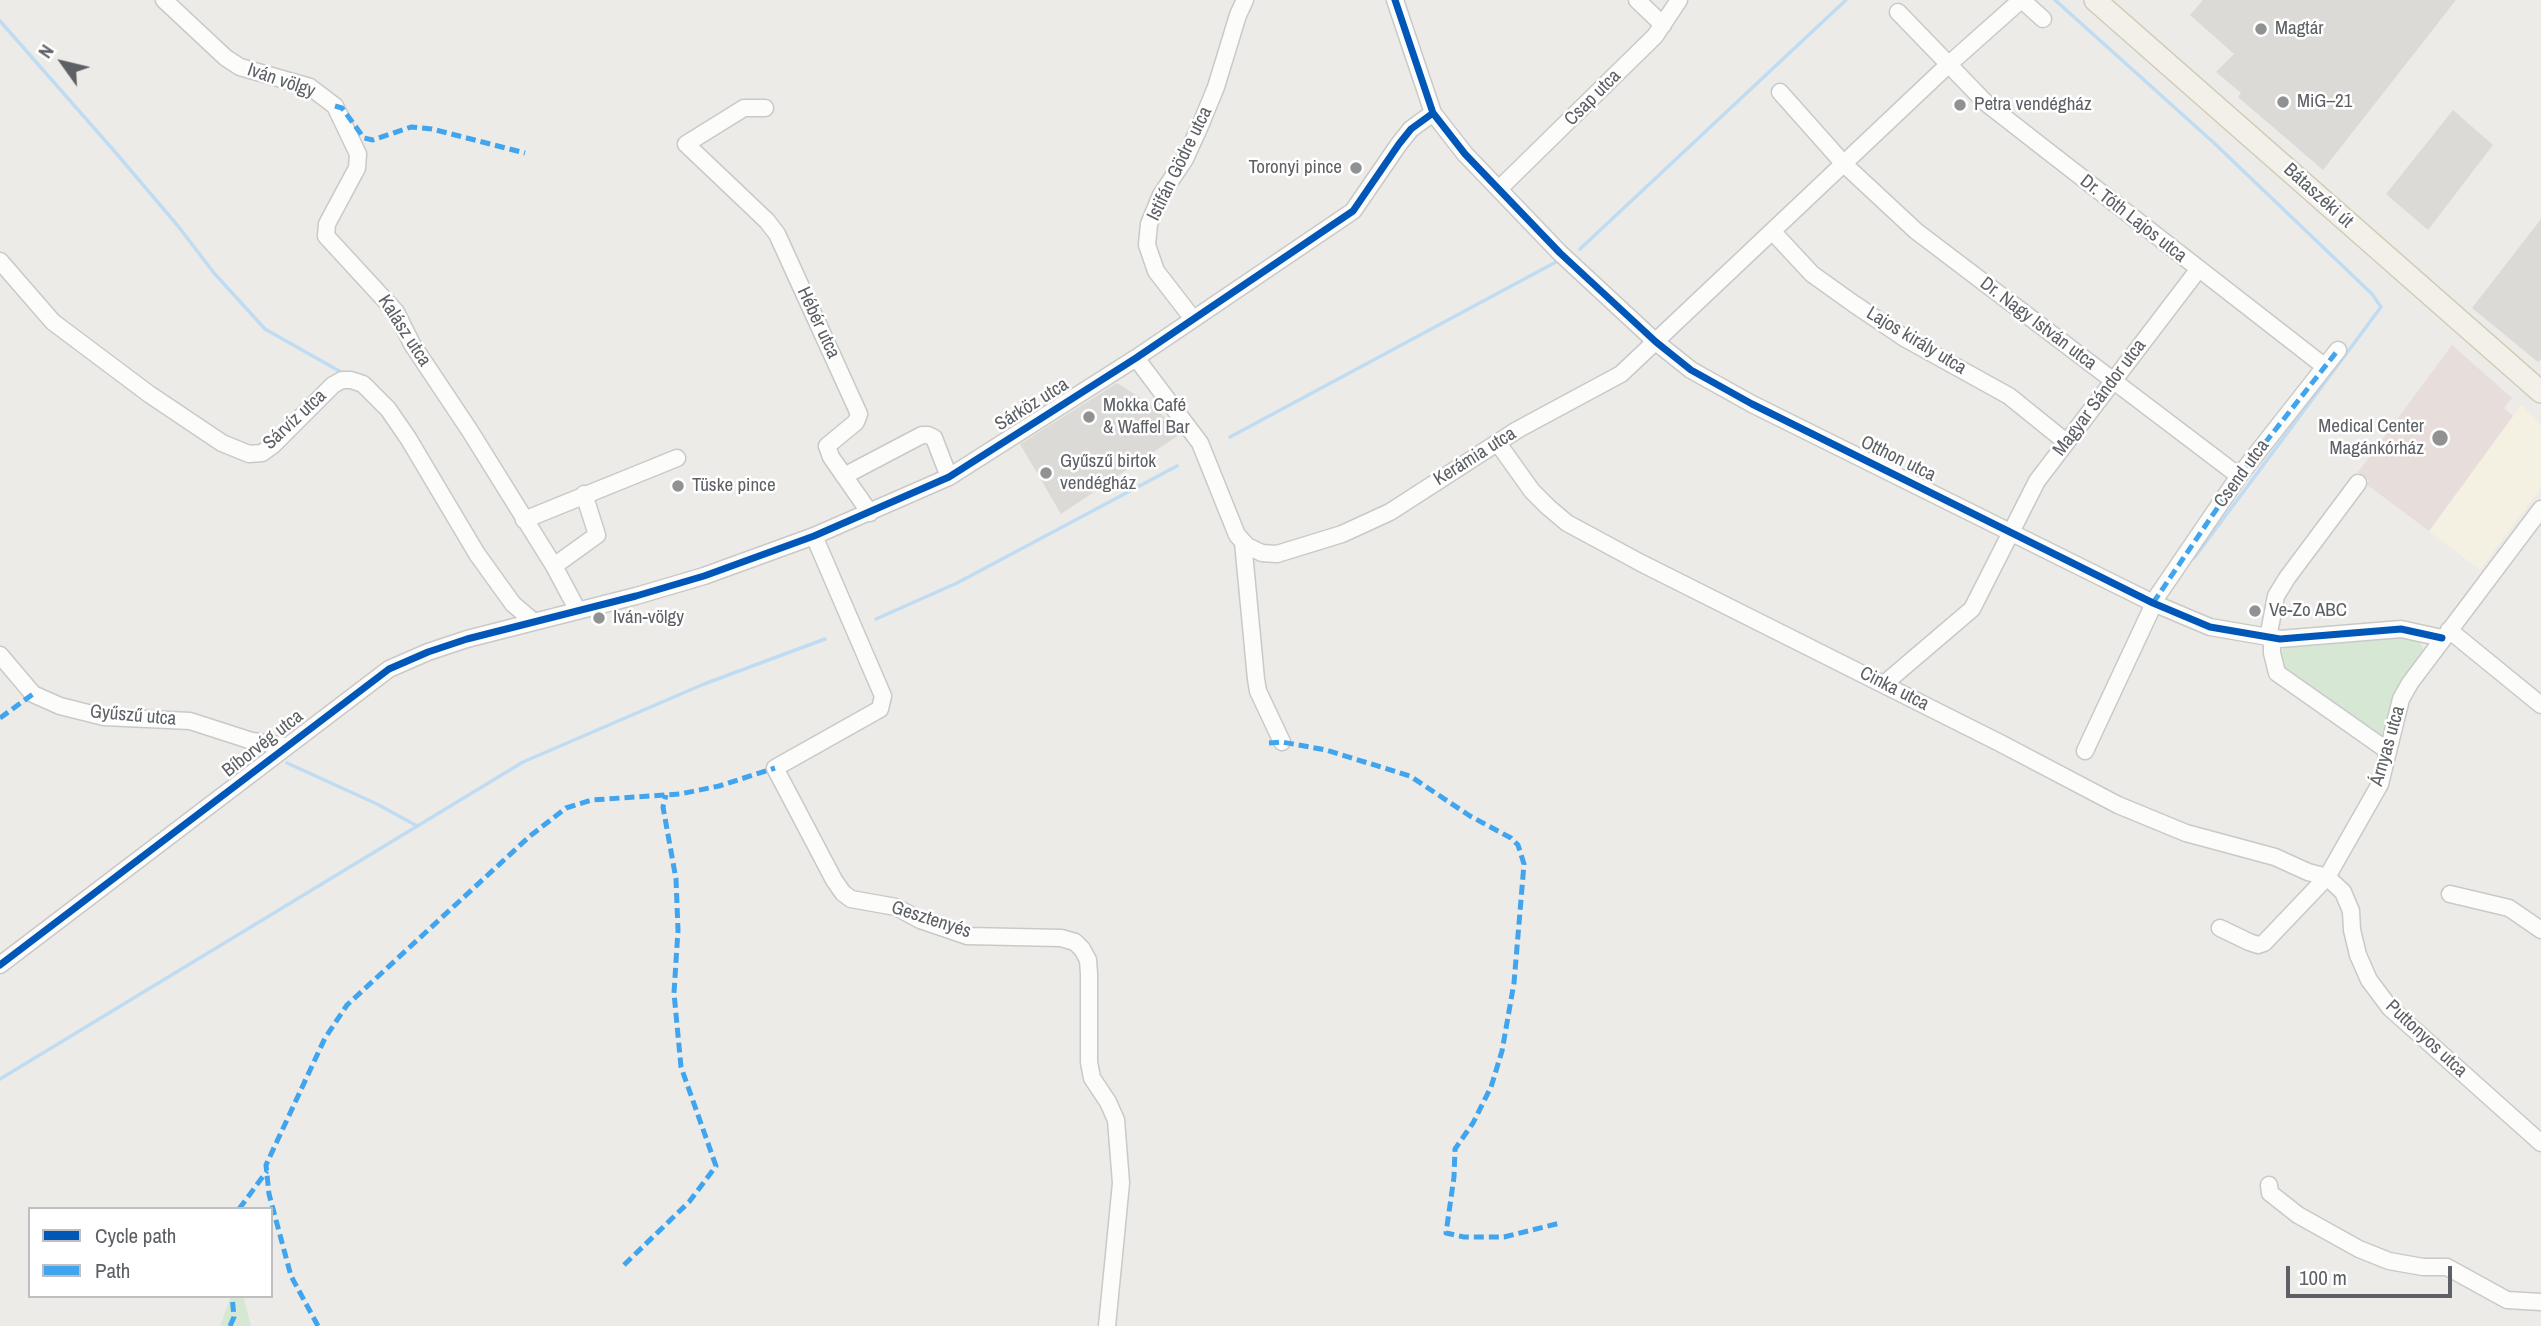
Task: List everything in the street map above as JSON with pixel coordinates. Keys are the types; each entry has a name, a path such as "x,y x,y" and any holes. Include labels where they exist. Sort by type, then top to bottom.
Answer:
{"main road":[{"name":"Bátaszéki út","path":"2095,0 2538,383"}],"street":[{"name":"Iván völgy","path":"163,0 226,58 240,67 310,87 335,106"},
{"name":"Istifán Gödre utca","path":"1193,320 1156,271 1147,245 1149,224 1161,195 1185,159 1200,126 1216,88 1244,0"},
{"name":"Otthon utca","path":"1395,0 1433,113 1465,154 1560,253 1656,342 1691,370 1752,404 2009,532 2153,603 2210,627 2270,638 2388,629 2445,634"},
{"path":"1637,0 1663,25"},
{"name":"Csap utca","path":"1499,188 1592,99 1663,25 1679,0"},
{"name":"Kerámia utca","path":"1243,542 1262,553 1277,554 1342,534 1390,512 1497,442 1620,374 1948,65 2021,0 2043,19"},
{"path":"1898,12 1948,65"},
{"name":"Dr. Tóth Lajos utca","path":"1948,65 1986,103 2325,366"},
{"path":"1780,92 1844,164"},
{"name":"Kalász utca","path":"335,106 358,154 358,168 327,224 326,236 396,312 412,344 470,430 554,566 578,611"},
{"name":"Hébér utca","path":"765,108 744,108 686,144 767,221 777,234 859,414 856,422 827,446 831,457 870,513"},
{"name":"Sárköz utca","path":"578,611 704,576 814,536 949,477 1136,358 1353,211 1411,129 1433,113"},
{"name":"Dr. Nagy István utca","path":"1844,164 1916,231 2239,475"},
{"name":"Lajos király utca","path":"1773,232 1812,274 1906,339 2008,397 2066,442"},
{"name":"Sárvíz utca","path":"0,261 53,322 159,401 222,443 249,454 262,453 273,445 333,385 342,380 363,384 388,409 408,438 477,554 513,604 533,621"},
{"name":"Magyar Sándor utca","path":"1884,684 1972,608 2009,532 2038,481 2198,270"},
{"name":"Csend utca","path":"2085,751 2153,603 2239,475 2338,350"},
{"path":"1136,358 1200,443 1226,512 1237,536 1243,542 1255,678 1258,691 1282,742"},
{"path":"844,476 922,435 928,435 934,438 949,477"},
{"name":"Cinka utca","path":"1497,442 1532,491 1567,523 2118,805 2186,833 2275,857 2308,872 2327,877"},
{"path":"524,520 677,458"},
{"path":"2358,483 2276,596 2270,638 2277,673 2388,751"},
{"path":"554,566 597,535 584,494"},
{"name":"Árnyas utca","path":"2220,928 2249,942 2258,945 2264,943 2327,877 2380,784 2401,699 2445,634 2541,509"},
{"name":"Gesztenyés","path":"814,536 883,696 880,709 775,768 834,880 851,899 896,907 920,920 967,936 1061,938 1075,942 1082,949 1089,974 1092,1079 1108,1102 1116,1120 1121,1183 1107,1326"},
{"name":"Bíborvég utca","path":"0,965 389,669 467,639 578,611"},
{"path":"2445,634 2541,705"},
{"name":"Gyűszű utca","path":"0,655 33,694 60,706 104,717 190,721 252,741 285,746"},
{"name":"Puttonyos utca","path":"2327,877 2343,892 2351,911 2358,955 2369,980 2390,1008 2541,1143"},
{"path":"2450,894 2509,908 2541,930"},
{"path":"2269,1185 2270,1193 2298,1215 2359,1249 2389,1261 2423,1267 2448,1267 2507,1300 2541,1302"}],"shaded area":[{"path":"2203,0 2456,0 2323,170 2238,97 2241,93 2216,72 2234,54 2190,15"},
{"path":"2453,110 2493,145 2428,230 2386,194"},
{"path":"2541,219 2541,359 2538,362 2472,308"},
{"name":"Medical Center Magánkórház","path":"2452,345 2512,398 2504,408 2513,416 2429,531 2366,484 2369,481 2358,472"},
{"path":"1117,383 1150,404 1182,433 1061,514 1020,444"},
{"path":"2521,405 2541,424 2541,488 2480,570 2429,531"}],"green space":[{"path":"2394,634 2418,639 2424,650 2406,677 2381,736 2374,736 2288,674 2282,665 2280,654 2286,645"},
{"path":"230,1298 244,1298 251,1326 220,1326"}],"waterway":[{"path":"1580,249 1846,0"},
{"path":"2055,0 2213,142 2372,294 2381,307 2194,558"},
{"path":"0,21 178,226 214,273 265,329 341,372"},
{"path":"1230,437 1556,262"},
{"path":"876,619 957,583 1177,466"},
{"path":"0,1079 523,762 704,684 825,639"},
{"path":"287,763 377,804 417,826"}],"marked path":[{"path":"335,106 342,108 364,138 373,140 411,127 432,129 525,153"},
{"path":"2153,603 2239,476 2338,350"},
{"path":"0,718 33,694"},
{"path":"1269,743 1282,742 1326,750 1410,776 1470,816 1511,838 1518,845 1524,864 1514,983 1502,1051 1491,1087 1473,1123 1455,1149 1446,1233 1464,1237 1504,1237 1560,1223"},
{"path":"272,1207 266,1165 325,1038 347,1005 530,836 566,808 592,800 680,794 719,786 775,768"},
{"path":"624,1265 689,1202 716,1166 681,1067 674,993 678,930 676,879 663,807 666,795"},
{"path":"240,1207 267,1171"},
{"path":"273,1209 291,1276 318,1326"},
{"path":"230,1326 234,1317 232,1298"}],"cycle path":[{"path":"1395,0 1433,113 1465,154 1560,253 1656,342 1691,370 1752,404 2153,603 2210,627 2280,639 2401,629 2442,638"},
{"path":"0,965 389,669 467,639 704,576 814,536 949,477 1136,358 1353,211 1411,129 1433,113"}],"place":[{"name":"Magtár","path":"2261,29"},
{"name":"MiG–21","path":"2283,102"},
{"name":"Petra vendégház","path":"1960,105"},
{"name":"Toronyi pince","path":"1356,168"},
{"name":"Mokka Café & Waffel Bar","path":"1089,417"},
{"name":"Medical Center Magánkórház","path":"2440,438"},
{"name":"Gyűszű birtok vendégház","path":"1046,473"},
{"name":"Tüske pince","path":"678,486"},
{"name":"Ve-Zo ABC","path":"2255,611"},
{"name":"Iván-völgy","path":"599,618"}]}
